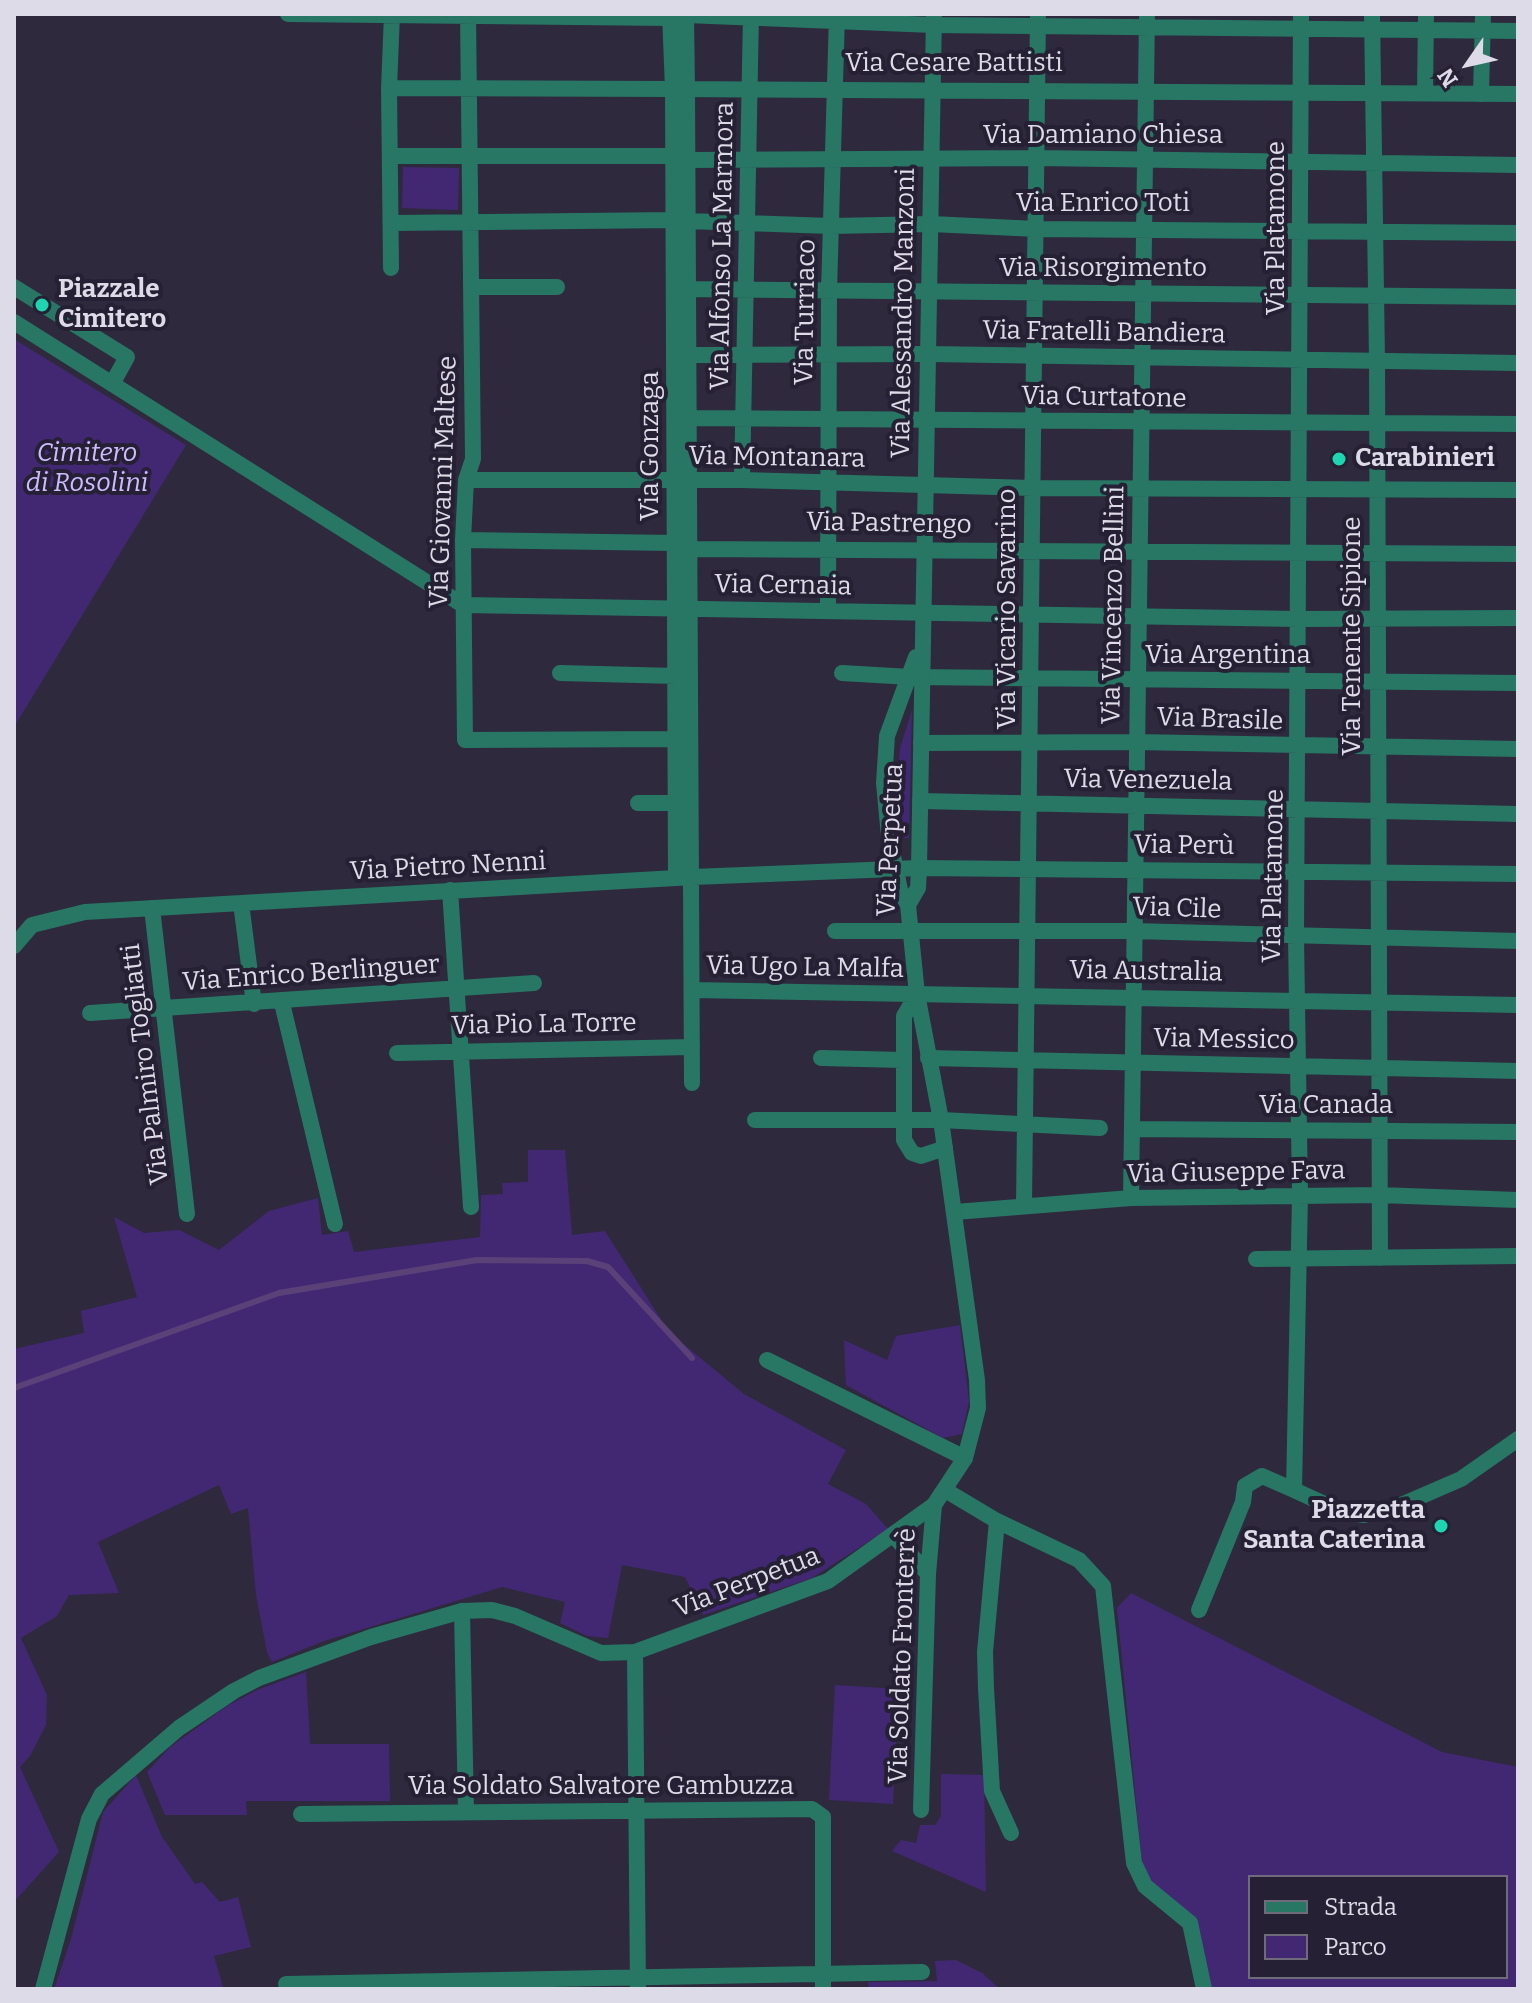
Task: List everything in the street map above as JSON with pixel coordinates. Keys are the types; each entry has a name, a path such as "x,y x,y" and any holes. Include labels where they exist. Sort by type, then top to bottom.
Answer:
{"street":[{"path":"288,14 1483,22 1518,31"},
{"path":"391,268 389,88 392,15"},
{"name":"Via Giovanni Maltese","path":"468,15 473,459 466,480 463,540 465,740 676,739"},
{"name":"Via Gonzaga","path":"678,15 685,878"},
{"name":"Via Alfonso La Marmora","path":"742,480 751,16"},
{"name":"Via Turriaco","path":"828,610 829,291 837,18"},
{"name":"Via Alessandro Manzoni","path":"922,613 934,19"},
{"name":"Via Vicario Savarino","path":"1024,1205 1039,158 1038,20"},
{"name":"Via Vincenzo Bellini","path":"1131,1198 1147,20"},
{"name":"Via Platamone","path":"1294,1490 1300,1259 1296,937 1303,162 1300,21"},
{"name":"Via Tenente Sipione","path":"1372,22 1377,360 1380,1258"},
{"path":"1425,93 1426,22"},
{"path":"1481,94 1483,22"},
{"name":"Via Cesare Battisti","path":"389,88 1038,88 1518,94"},
{"name":"Via Damiano Chiesa","path":"391,156 1039,158 1518,165"},
{"name":"Via Enrico Toti","path":"392,223 681,220 831,226 931,224 1037,229 1518,233"},
{"path":"14,287 127,357 112,384"},
{"path":"471,287 557,287"},
{"name":"Via Gonzaga","path":"681,289 689,355 689,418 682,479"},
{"name":"Via Risorgimento","path":"681,289 1518,297"},
{"path":"14,322 463,605"},
{"name":"Via Fratelli Bandiera","path":"689,355 929,354 1518,363"},
{"name":"Via Curtatone","path":"689,418 1518,424"},
{"name":"Via Montanara","path":"466,480 682,479 1033,488 1518,490"},
{"name":"Via Pastrengo","path":"463,540 924,550 1518,554"},
{"name":"Via Cernaia","path":"463,605 1298,619 1518,618"},
{"name":"Via Gonzaga","path":"683,608 676,676 676,803 685,878"},
{"path":"908,905 896,868 884,783 887,736 915,677 922,640 922,613"},
{"path":"560,673 676,676"},
{"name":"Via Argentina","path":"842,673 915,677 1518,683"},
{"name":"Via Perpetua","path":"43,1989 89,1819 102,1794 179,1728 259,1678 371,1637 462,1611 492,1610 515,1616 601,1653 635,1652 828,1581 934,1505 945,1490 965,1458 974,1431 978,1394 955,1212 917,994 910,931 908,905 918,888 919,868 921,743 915,677"},
{"name":"Via Brasile","path":"921,743 1135,742 1518,749"},
{"name":"Via Venezuela","path":"920,801 1518,814"},
{"path":"638,803 676,803"},
{"name":"Via Pietro Nenni","path":"14,946 32,925 85,912 896,868"},
{"name":"Via Perù","path":"896,868 1518,874"},
{"path":"685,878 692,990 692,1083"},
{"path":"450,890 471,1207"},
{"path":"241,903 254,1004"},
{"name":"Via Palmiro Togliatti","path":"152,908 187,1214"},
{"name":"Via Cile","path":"835,931 1133,931 1518,941"},
{"name":"Via Enrico Berlinguer","path":"90,1013 282,1003 534,983"},
{"name":"Via Ugo La Malfa","path":"692,990 917,994"},
{"path":"917,994 904,1016 904,1140 912,1153 921,1156 945,1148"},
{"name":"Via Australia","path":"917,994 1518,1005"},
{"path":"282,1003 335,1224"},
{"name":"Via Pio La Torre","path":"397,1053 462,1049 692,1047"},
{"path":"821,1058 903,1060"},
{"name":"Via Messico","path":"928,1058 1518,1071"},
{"path":"755,1120 941,1120 1100,1128"},
{"name":"Via Canada","path":"1133,1129 1518,1132"},
{"name":"Via Giuseppe Fava","path":"955,1212 1131,1198 1379,1195 1518,1200"},
{"path":"1256,1259 1518,1256"},
{"path":"767,1360 965,1458"},
{"path":"1199,1610 1243,1502 1245,1486 1262,1476 1340,1511 1364,1515 1379,1512 1461,1479 1518,1439"},
{"path":"945,1490 997,1521 1079,1560 1103,1586 1134,1863 1145,1886 1190,1923 1204,1989"},
{"name":"Via Soldato Fronterrè","path":"921,1810 928,1574 934,1505"},
{"path":"997,1521 985,1652 986,1688 992,1791 1011,1833"},
{"path":"894,1536 928,1574"},
{"path":"462,1611 466,1812"},
{"path":"635,1652 638,1983"},
{"name":"Via Soldato Salvatore Gambuzza","path":"301,1814 812,1809 823,1817 823,1981"},
{"path":"286,1984 823,1981 922,1972"}],"green space":[{"path":"403,167 459,168 458,210 402,208"},
{"name":"Cimitero di Rosolini","path":"14,339 186,445 14,727"},
{"path":"912,710 909,838 904,838 898,773 900,748"},
{"path":"528,1150 565,1150 572,1235 605,1231 669,1332 744,1394 846,1450 828,1484 866,1504 888,1529 812,1578 703,1615 685,1577 622,1565 608,1638 587,1636 560,1623 565,1602 502,1587 324,1641 272,1662 267,1652 256,1595 248,1508 231,1514 219,1485 98,1542 119,1593 69,1595 57,1616 21,1638 47,1695 46,1725 30,1756 20,1767 59,1852 14,1902 14,1349 84,1333 81,1311 137,1297 114,1217 144,1233 179,1230 219,1250 269,1211 318,1198 322,1235 348,1231 354,1252 480,1237 481,1195 503,1194 502,1183 528,1182"},
{"path":"960,1325 969,1401 962,1434 943,1438 846,1385 844,1340 887,1360 896,1336"},
{"path":"1131,1593 1442,1752 1518,1767 1518,1989 1210,1989 1197,1925 1151,1882 1142,1864 1117,1608"},
{"path":"306,1672 310,1744 389,1744 390,1801 246,1801 247,1815 165,1815 147,1772 170,1747 227,1706 257,1690"},
{"path":"835,1685 899,1689 893,1804 829,1800"},
{"path":"941,1774 984,1775 986,1892 892,1851 901,1840 916,1843 920,1825 935,1825 941,1816"},
{"path":"136,1775 162,1837 195,1884 202,1882 220,1902 238,1897 251,1947 214,1956 223,1987 54,1989 71,1939 103,1812"},
{"path":"956,1960 982,1973 1000,1989 869,1989 868,1982 937,1981 935,1961"}],"waterway":[{"path":"14,1388 279,1293 477,1260 587,1261 608,1267 692,1358"}],"place":[{"name":"Piazzale Cimitero","path":"42,305"},
{"name":"Carabinieri","path":"1339,459"},
{"name":"Piazzetta Santa Caterina","path":"1441,1526"}]}
